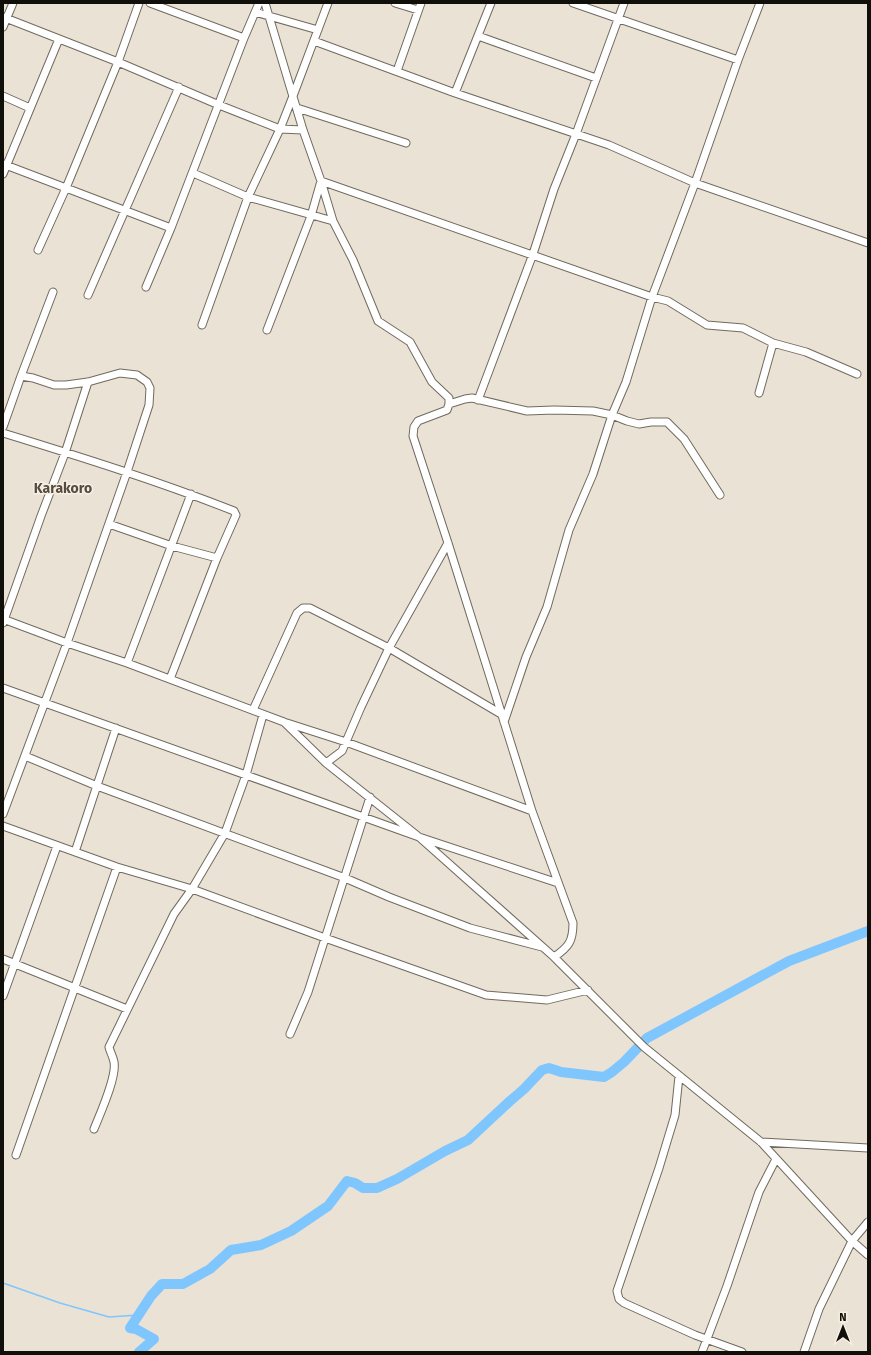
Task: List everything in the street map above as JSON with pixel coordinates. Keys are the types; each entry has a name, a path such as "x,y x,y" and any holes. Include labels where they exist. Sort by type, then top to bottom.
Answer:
{"street":[{"path":"3,27 5,18 13,3"},
{"path":"38,250 66,188 118,62 139,3"},
{"path":"150,3 244,38"},
{"path":"146,287 193,173 244,38 259,3"},
{"path":"266,3 303,130 321,181 333,222 353,260 378,321 410,342 432,382 449,398 447,410 418,421 414,427 413,436 532,811 573,923 573,933 570,943 564,951 554,957"},
{"path":"202,325 248,197 280,129 328,3"},
{"path":"395,3 418,10"},
{"path":"397,71 421,3"},
{"path":"455,93 491,3"},
{"path":"573,3 738,60"},
{"path":"478,400 533,254 554,189 576,134 624,3"},
{"path":"504,722 526,657 547,607 569,530 593,474 612,415 626,382 652,297 760,3"},
{"path":"255,12 318,30"},
{"path":"5,18 118,62 280,129 303,130"},
{"path":"478,36 596,78"},
{"path":"3,174 4,164 30,108 59,39"},
{"path":"314,41 455,93 609,145 694,184 868,243"},
{"path":"88,295 179,87"},
{"path":"3,96 30,108"},
{"path":"297,108 406,143"},
{"path":"4,164 171,228"},
{"path":"193,173 248,197 333,222"},
{"path":"268,330 311,216 321,181"},
{"path":"321,181 533,254 652,297 668,300 707,326 743,328 773,343 806,352 856,374"},
{"path":"3,427 53,292"},
{"path":"759,393 773,343"},
{"path":"3,814 68,642 127,472 149,405 150,388 147,382 137,376 120,373 88,382 54,384 21,376"},
{"path":"88,382 65,452 40,516 3,620 127,663 263,715 346,742 532,811"},
{"path":"449,404 465,399 478,400 527,411 593,411 612,415 639,424 667,422 684,439 720,495"},
{"path":"3,433 127,472 234,510 236,515 170,679"},
{"path":"127,663 172,546 190,494"},
{"path":"109,524 172,546 218,558"},
{"path":"326,763 342,751 361,706 389,648 448,543"},
{"path":"253,710 297,613 303,608 310,608 389,648 501,714"},
{"path":"3,688 419,837 558,883"},
{"path":"94,1129 107,1099 113,1078 114,1062 109,1047 174,914 192,889 225,833 246,776 263,715"},
{"path":"284,722 326,763 419,837 554,957 642,1044 761,1142 852,1240 868,1255"},
{"path":"74,852 116,728"},
{"path":"25,756 97,786 345,878 388,898 470,928 543,948"},
{"path":"290,1034 308,992 370,797"},
{"path":"3,826 117,867 192,889 486,995 547,1000 588,990"},
{"path":"3,996 57,846"},
{"path":"16,1155 117,867"},
{"path":"3,959 127,1009"},
{"path":"679,1076 675,1115 659,1168 617,1290 619,1299 624,1303 696,1335 742,1352"},
{"path":"761,1142 868,1148"},
{"path":"702,1352 727,1286 759,1192 776,1159"},
{"path":"804,1352 819,1308 852,1240 868,1222"}],"waterway":[{"path":"139,1352 154,1339 136,1329 130,1328 151,1296 162,1284 183,1284 210,1269 231,1250 261,1245 291,1231 328,1206 347,1181 355,1183 363,1188 377,1188 397,1179 445,1151 468,1140 524,1089 542,1070 549,1068 561,1072 604,1077 624,1062 647,1038 789,961 868,931"},
{"path":"3,1283 60,1303 109,1317 139,1315"}],"district":[{"name":"Karakoro","path":"63,488"}]}
